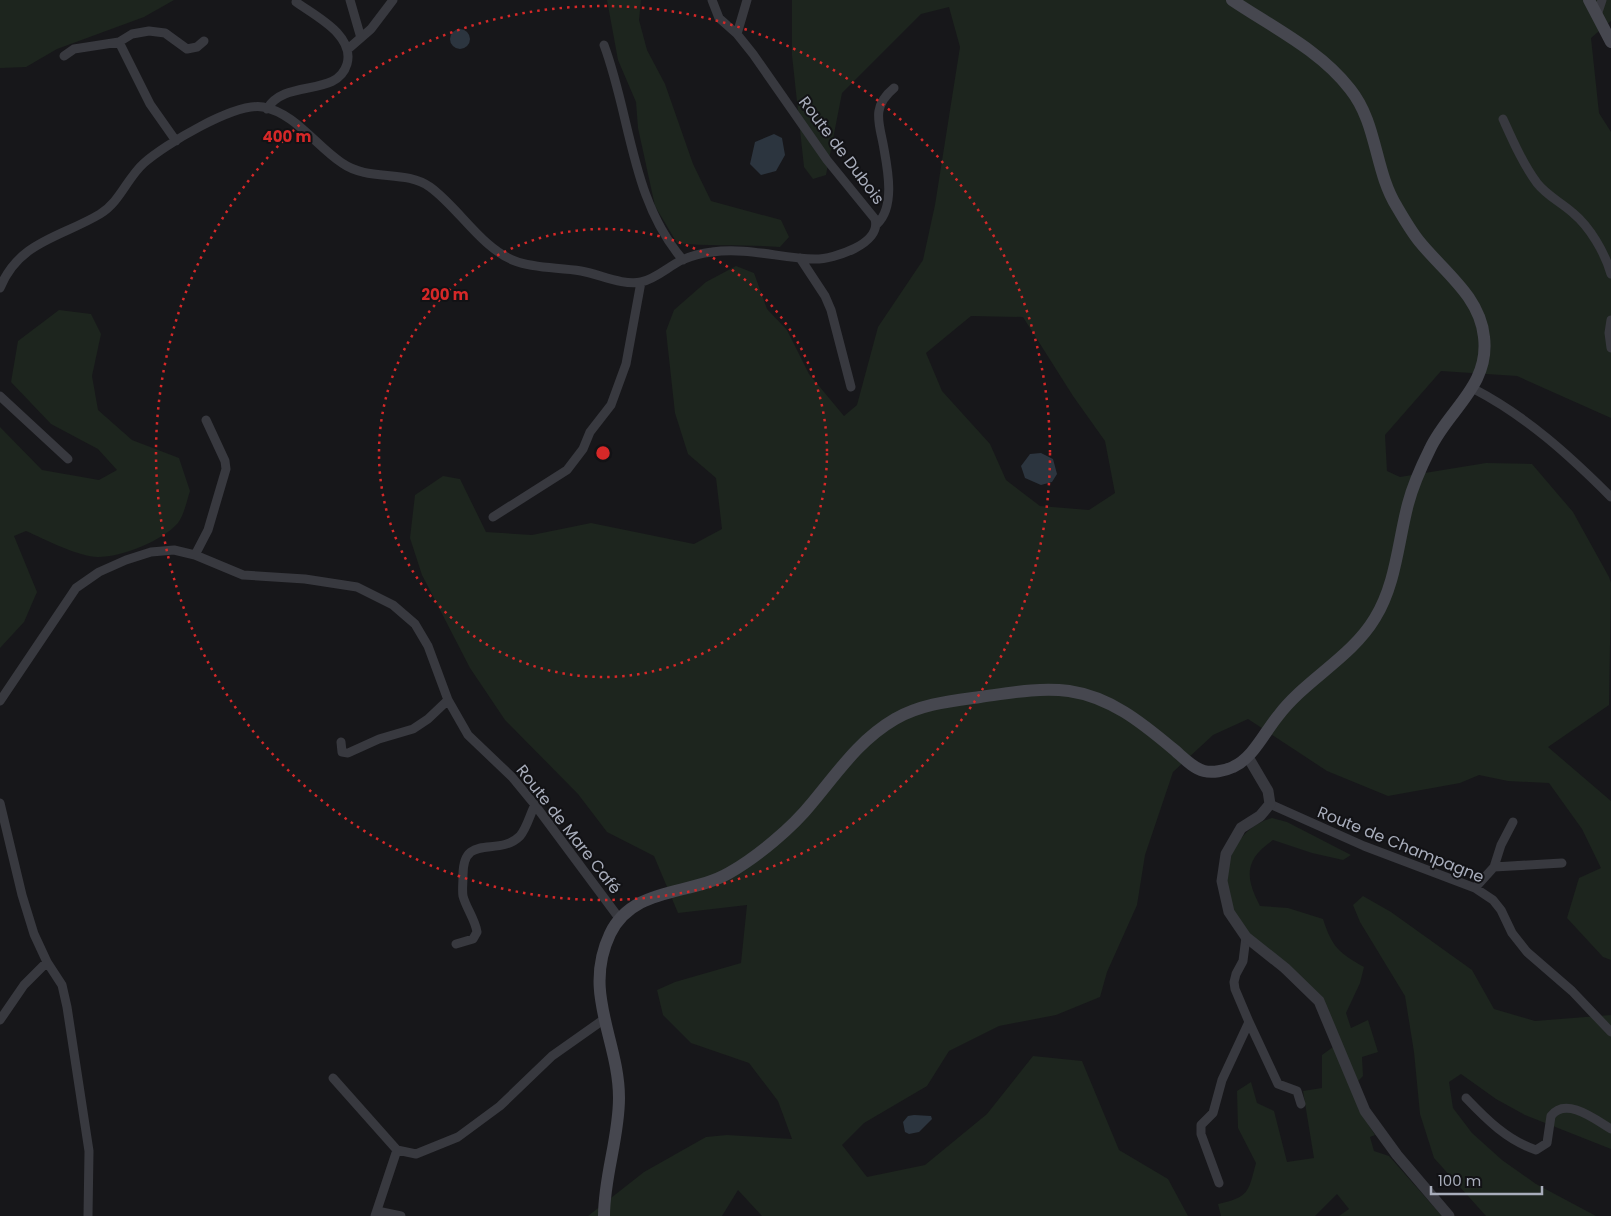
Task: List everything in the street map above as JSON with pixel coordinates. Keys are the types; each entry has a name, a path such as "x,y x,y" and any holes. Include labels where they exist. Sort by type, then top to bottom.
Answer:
{"main road":[{"path":"604,1216 604,1198 617,1121 619,1096 615,1060 603,1020 599,987 602,960 608,938 619,918 638,902 703,884 729,873 788,830 867,737 899,716 933,704 1028,691 1066,691 1098,700 1120,709 1135,718 1203,771 1226,770 1248,757 1282,710 1348,652 1368,630 1380,611 1389,587 1409,499 1424,462 1435,437 1474,389 1483,367 1485,352 1480,318 1455,280 1418,240 1394,203 1383,181 1370,124 1360,103 1349,87 1317,56 1232,0"},
{"path":"1589,0 1611,42"}],"street":[{"path":"350,0 361,38"},
{"path":"267,108 279,94 322,85 336,79 345,69 348,50 371,29 393,0"},
{"name":"Route de Dubois","path":"641,282 683,260 710,252 728,251 824,259 847,252 870,239 876,230 877,224 865,204 827,160 737,34 719,18 712,0"},
{"path":"737,34 747,0"},
{"path":"1597,15 1602,0"},
{"path":"296,2 340,36 348,50"},
{"path":"64,56 74,48 119,42 132,34 149,31 165,33 187,49 197,47 204,41"},
{"path":"119,42 150,104 176,141"},
{"path":"604,46 615,74 638,174 653,215 666,241 683,260"},
{"path":"877,224 884,214 888,203 884,149 877,119 885,96 894,88"},
{"path":"0,288 18,259 42,241 102,213 120,194 144,163 176,141 225,115 250,108 267,108 282,114 342,164 361,172 417,180 427,185 448,203 480,237 512,260 532,266 581,271 620,280 641,282 626,364 611,405 590,432 583,449 567,470 493,517"},
{"path":"1503,120 1538,184 1553,200 1564,206 1581,221 1604,255 1611,274"},
{"path":"800,258 828,303 839,337 851,387"},
{"path":"1611,320 1609,333 1611,348"},
{"path":"1474,389 1507,406 1577,463 1611,497"},
{"path":"0,396 68,459"},
{"path":"195,555 208,530 226,468 225,461 206,420"},
{"name":"Route de Mare Café","path":"0,701 76,588 99,572 151,552 174,550 195,555 243,575 305,579 357,586 393,605 414,624 428,646 448,700 468,735 512,778 535,804 619,918"},
{"path":"341,742 342,752 348,753 379,738 413,729 428,719 448,700"},
{"path":"1248,757 1268,791 1270,804 1260,816 1237,832 1224,859 1222,881 1225,903 1246,937 1291,974 1318,1001 1365,1111 1397,1155 1449,1216"},
{"path":"0,803 22,895 34,934 47,962 62,985 67,1007 89,1151 88,1216"},
{"path":"456,944 472,939 477,932 463,896 463,870 467,853 473,849 513,841 524,830 535,804"},
{"name":"Route de Champagne","path":"1270,804 1364,846 1474,888 1493,900 1501,910 1512,933 1527,952 1572,991 1611,1032"},
{"path":"1474,888 1494,867 1501,845 1513,822"},
{"path":"1494,867 1562,863"},
{"path":"1246,937 1243,961 1234,982 1237,994 1278,1084 1296,1091 1301,1104"},
{"path":"0,1020 24,985 47,962"},
{"path":"333,1078 398,1150 416,1154 458,1137 500,1106 552,1056 603,1020"},
{"path":"1219,1183 1201,1134 1201,1125 1213,1113 1222,1080 1249,1022"},
{"path":"1466,1098 1496,1127 1516,1142 1536,1150 1547,1143 1551,1116 1558,1110 1575,1110 1585,1113 1611,1129"},
{"path":"398,1150 376,1213 401,1216"}],"shaded area":[{"path":"0,0 174,0 144,17 57,49 26,67 0,68"},
{"path":"607,0 641,0 639,20 647,50 665,84 693,164 711,201 781,220 789,237 780,247 677,243 655,206 638,128 636,102 618,60"},
{"path":"792,0 1611,0 1611,21 1591,38 1599,113 1611,132 1611,418 1517,376 1441,371 1385,435 1387,471 1400,477 1486,463 1532,464 1573,512 1609,577 1611,583 1609,705 1548,747 1611,801 1611,960 1603,957 1567,918 1579,878 1601,868 1582,829 1549,783 1508,781 1479,775 1460,783 1388,796 1327,771 1248,719 1213,735 1173,772 1145,855 1137,905 1107,972 1100,997 1056,1015 999,1026 949,1051 927,1086 864,1123 842,1145 867,1177 925,1165 987,1114 1033,1056 1082,1061 1119,1150 1168,1179 1188,1216 762,1216 738,1190 722,1216 588,1216 644,1172 706,1137 727,1135 792,1139 778,1101 749,1063 691,1043 663,1015 657,990 675,982 741,963 747,905 678,913 654,856 607,832 578,794 505,720 470,668 422,575 410,538 415,495 443,476 460,479 486,532 532,535 591,523 694,544 722,529 716,478 688,454 675,413 666,331 674,310 706,282 736,266 754,273 767,309 787,330 809,374 844,416 857,405 878,327 923,260 935,205 960,47 949,7 921,14 842,93 826,175 813,179 804,167 792,55","holes":["971,316 1023,317 1073,396 1105,441 1115,493 1089,510 1040,506 1006,480 990,444 942,391 926,353"]},
{"path":"460,29 467,32 470,39 467,46 460,49 453,46 450,39 453,32"},
{"path":"774,134 782,138 785,155 776,171 761,175 750,164 755,142"},
{"path":"59,310 91,314 101,334 92,376 98,410 132,440 179,458 190,491 184,512 178,523 171,530 152,542 130,551 108,556 90,556 62,547 26,531 14,536 37,592 24,622 0,648 0,427 42,470 99,480 117,470 98,449 51,424 11,382 18,341"},
{"path":"1041,453 1053,459 1057,474 1052,482 1041,485 1025,478 1021,466 1030,454"},
{"path":"1272,818 1287,822 1351,855 1343,860 1312,853 1273,840 1264,847 1252,862 1250,878 1260,906 1288,908 1323,919 1333,943 1348,958 1364,967 1360,983 1346,1013 1351,1028 1368,1020 1378,1052 1362,1057 1363,1076 1351,1088 1359,1110 1375,1135 1370,1137 1374,1151 1389,1156 1442,1216 1339,1216 1349,1209 1337,1194 1315,1216 1221,1216 1218,1204 1236,1199 1246,1192 1256,1163 1238,1128 1237,1091 1251,1082 1257,1103 1274,1111 1287,1162 1314,1158 1303,1091 1322,1088 1322,1055 1333,1047 1327,1015 1321,999 1271,957 1244,930 1234,914 1228,897 1226,879 1233,851 1241,838 1251,828"},
{"path":"1363,896 1391,912 1472,970 1494,1009 1535,1021 1611,1015 1611,1149 1525,1115 1496,1099 1461,1074 1449,1082 1453,1108 1472,1133 1502,1160 1536,1184 1596,1216 1486,1216 1434,1158 1420,1114 1414,1052 1405,996 1360,922 1353,905"},
{"path":"908,1116 931,1116 932,1119 919,1132 909,1134 905,1132 903,1122"}]}
